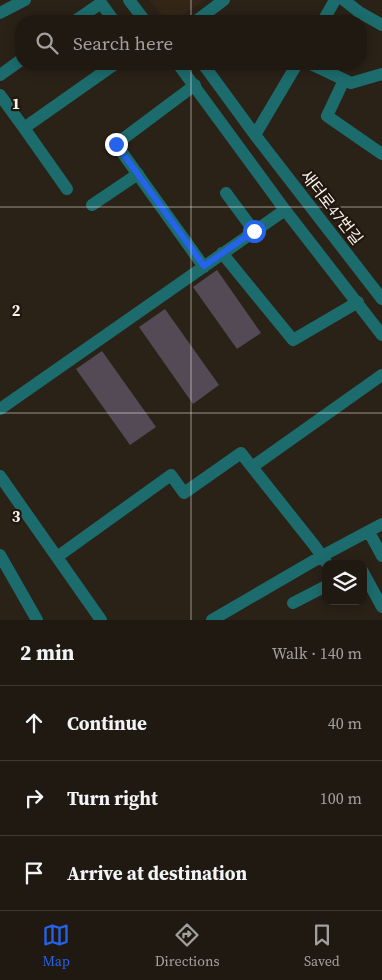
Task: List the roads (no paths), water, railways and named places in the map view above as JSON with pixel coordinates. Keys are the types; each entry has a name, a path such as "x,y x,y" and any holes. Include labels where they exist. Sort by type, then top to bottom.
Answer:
{"street":[{"path":"0,13 25,0"},
{"path":"129,0 140,15"},
{"path":"204,15 224,0"},
{"path":"326,15 335,0"},
{"path":"344,0 364,15"},
{"path":"84,15 101,3 110,15"},
{"path":"367,17 382,25"},
{"path":"0,75 15,64"},
{"path":"24,128 106,70"},
{"path":"183,70 285,210 382,335"},
{"name":"새터로47번길","path":"207,70 382,299"},
{"path":"256,135 294,70"},
{"path":"323,70 351,84 382,74"},
{"path":"344,80 327,116 382,154"},
{"path":"195,85 116,144 204,266"},
{"path":"0,95 68,189"},
{"path":"92,205 138,174"},
{"path":"226,193 254,231"},
{"path":"0,409 285,210"},
{"path":"222,253 293,340 358,302"},
{"path":"252,467 382,376"},
{"path":"56,557 171,475 184,493 241,452 324,560 382,524"},
{"path":"0,476 101,620"},
{"path":"369,532 382,556"},
{"path":"0,556 37,620"},
{"path":"212,620 322,561"},
{"path":"367,579 382,607"},
{"path":"293,603 322,588"}]}
